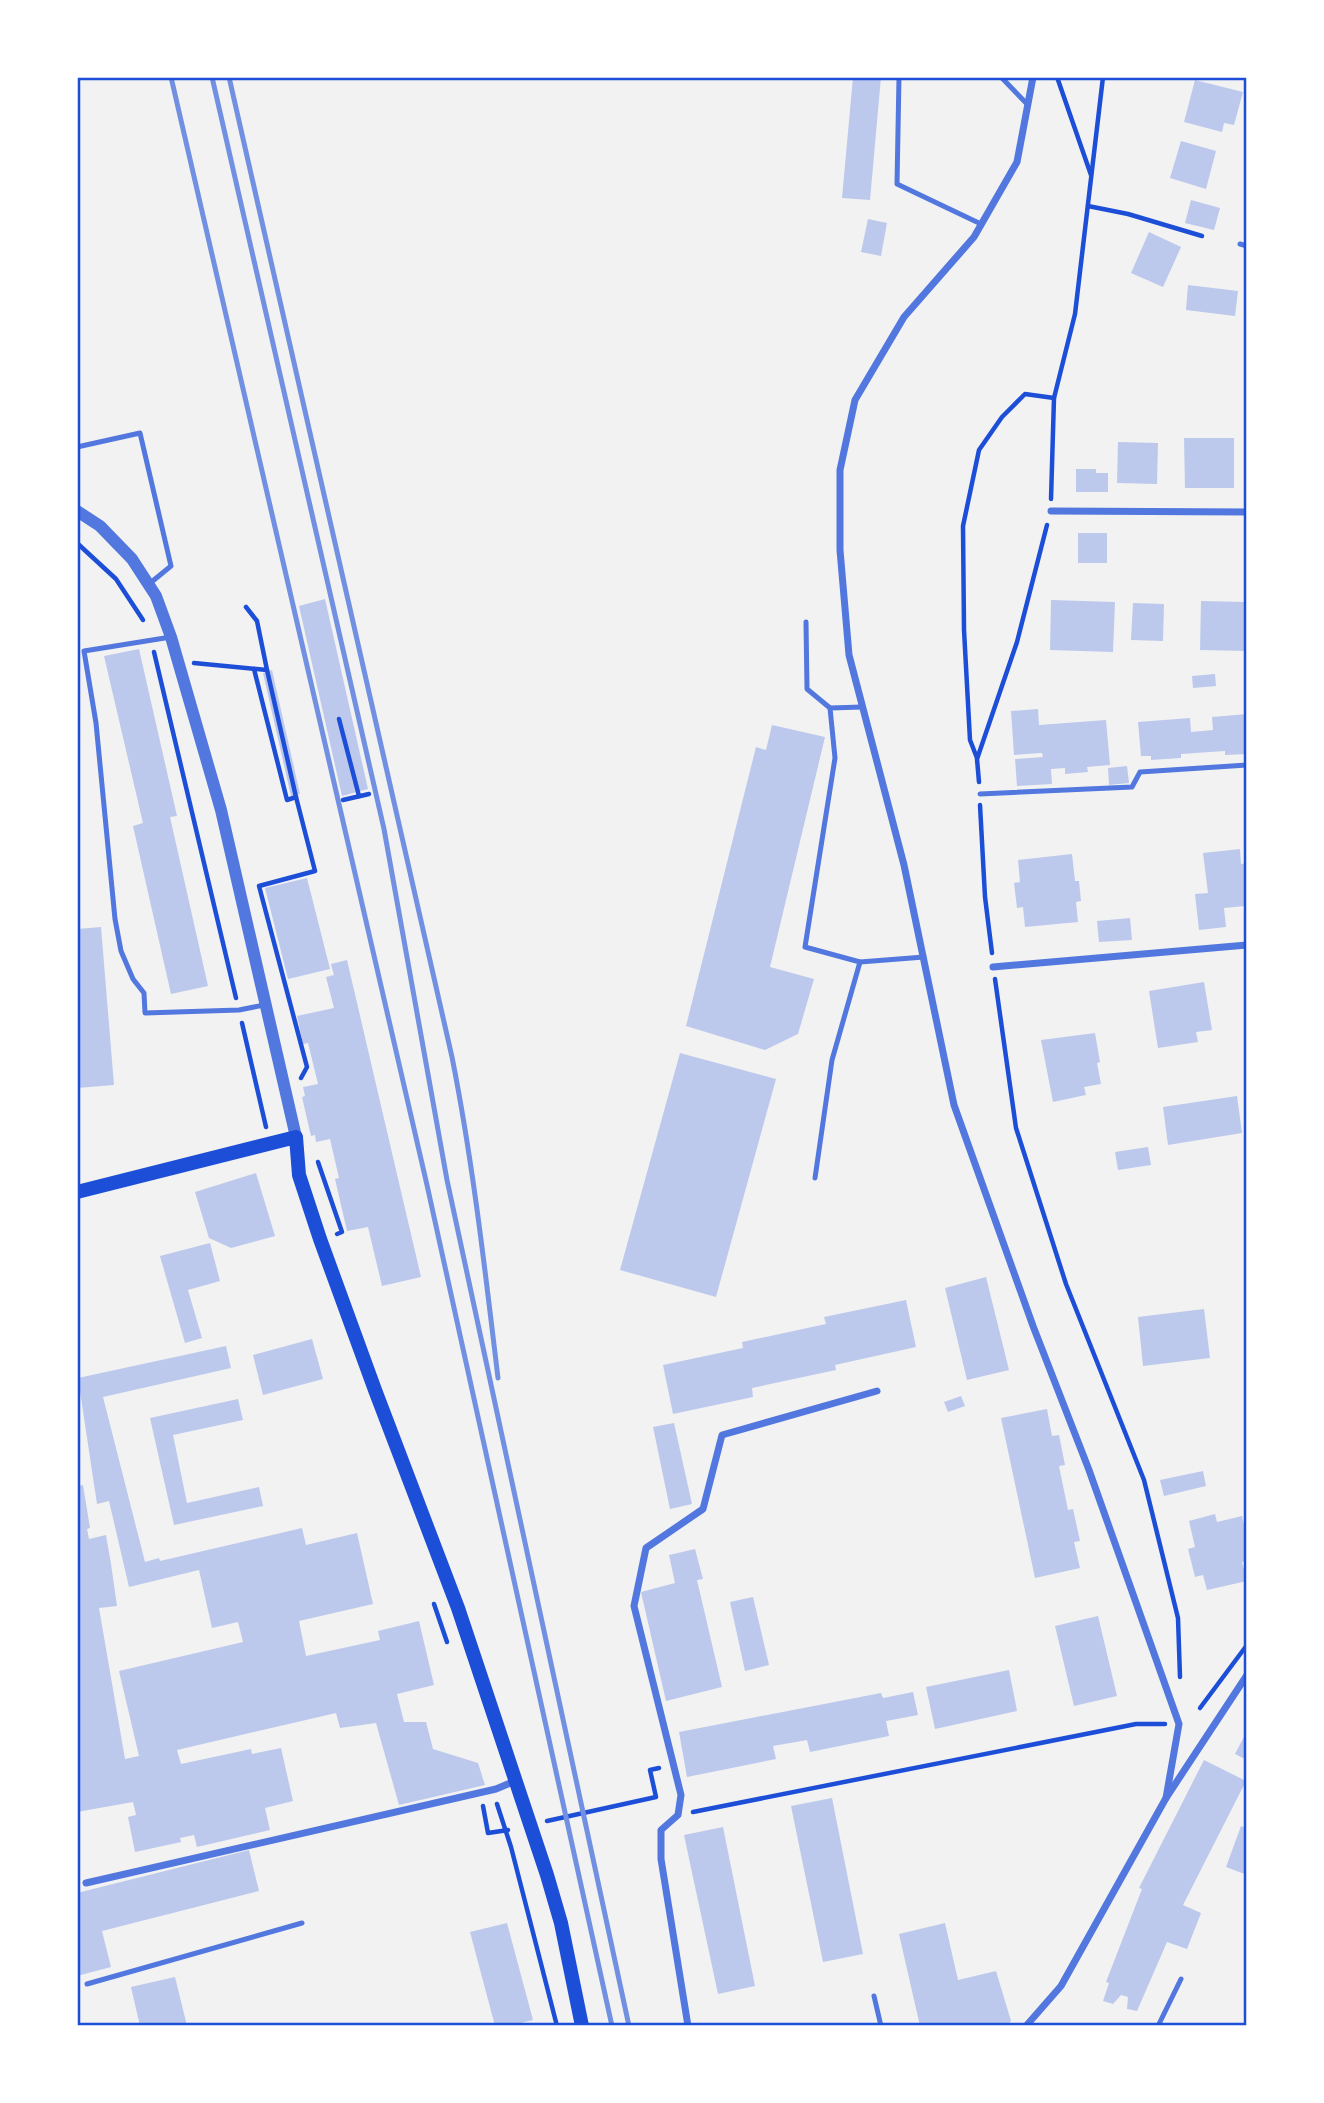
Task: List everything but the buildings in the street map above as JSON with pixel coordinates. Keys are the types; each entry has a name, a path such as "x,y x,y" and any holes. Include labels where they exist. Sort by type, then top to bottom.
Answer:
{"main road":[{"path":"77,1192 296,1137 299,1175 320,1238 458,1608 516,1781 561,1923 582,2026"}],"street":[{"path":"1033,77 1017,162 974,237 904,317 855,400 840,470 840,550 849,655 904,864 954,1105 1033,1326 1089,1470 1179,1724 1166,1798"},
{"path":"77,510 100,526 124,551 149,584 171,637 221,810 296,1137"},
{"path":"1051,511 1247,512"},
{"path":"993,967 1247,945"},
{"path":"688,2026 661,1858 661,1830 678,1815 681,1795 634,1605 646,1548 703,1509 722,1435 877,1391"},
{"path":"1026,2026 1061,1986 1166,1798 1247,1675"},
{"path":"86,1883 496,1789 516,1781"}],"lane":[{"path":"900,77 897,184 981,224"},
{"path":"1001,77 1029,106"},
{"path":"77,447 140,433 171,566 149,584"},
{"path":"806,622 807,690 830,708 863,707"},
{"path":"171,637 84,651 96,723 115,919 121,951 133,979 144,993 145,1013 239,1010 264,1005"},
{"path":"830,708 835,758 805,947 860,962 924,957"},
{"path":"980,794 1132,787 1140,772 1247,765"},
{"path":"814,1178 832,1060 860,962"},
{"path":"87,1984 302,1923"},
{"path":"1158,2026 1181,1979"},
{"path":"874,1996 881,2026"}],"path":[{"path":"1057,77 1092,179"},
{"path":"977,759 1017,642 1051,511 1054,398 1075,314 1103,77"},
{"path":"1088,206 1128,214 1202,236"},
{"path":"1054,398 1025,394 1002,417 979,450 963,526 964,630 970,740 977,759 985,897 1016,1128 1066,1284 1144,1480 1178,1618 1181,1685"},
{"path":"77,543 124,589 142,617 151,640 264,1120"},
{"path":"246,607 257,621 315,872 259,886 307,1067 295,1087"},
{"path":"159,672 196,662 267,670"},
{"path":"254,668 287,800 296,797"},
{"path":"340,719 359,796"},
{"path":"343,800 369,794"},
{"path":"430,1591 450,1651"},
{"path":"1200,1708 1247,1644"},
{"path":"678,1815 1136,1724 1179,1724"},
{"path":"538,1823 656,1797 652,1779"},
{"path":"496,1789 496,1801 511,1847 557,2026"},
{"path":"483,1804 488,1833 512,1829"}],"railway":[{"path":"171,77 427,1185 612,2026"},
{"path":"212,77 384,829 447,1180 629,2026"},
{"path":"229,77 452,1057 472,1177 498,1378"}]}
